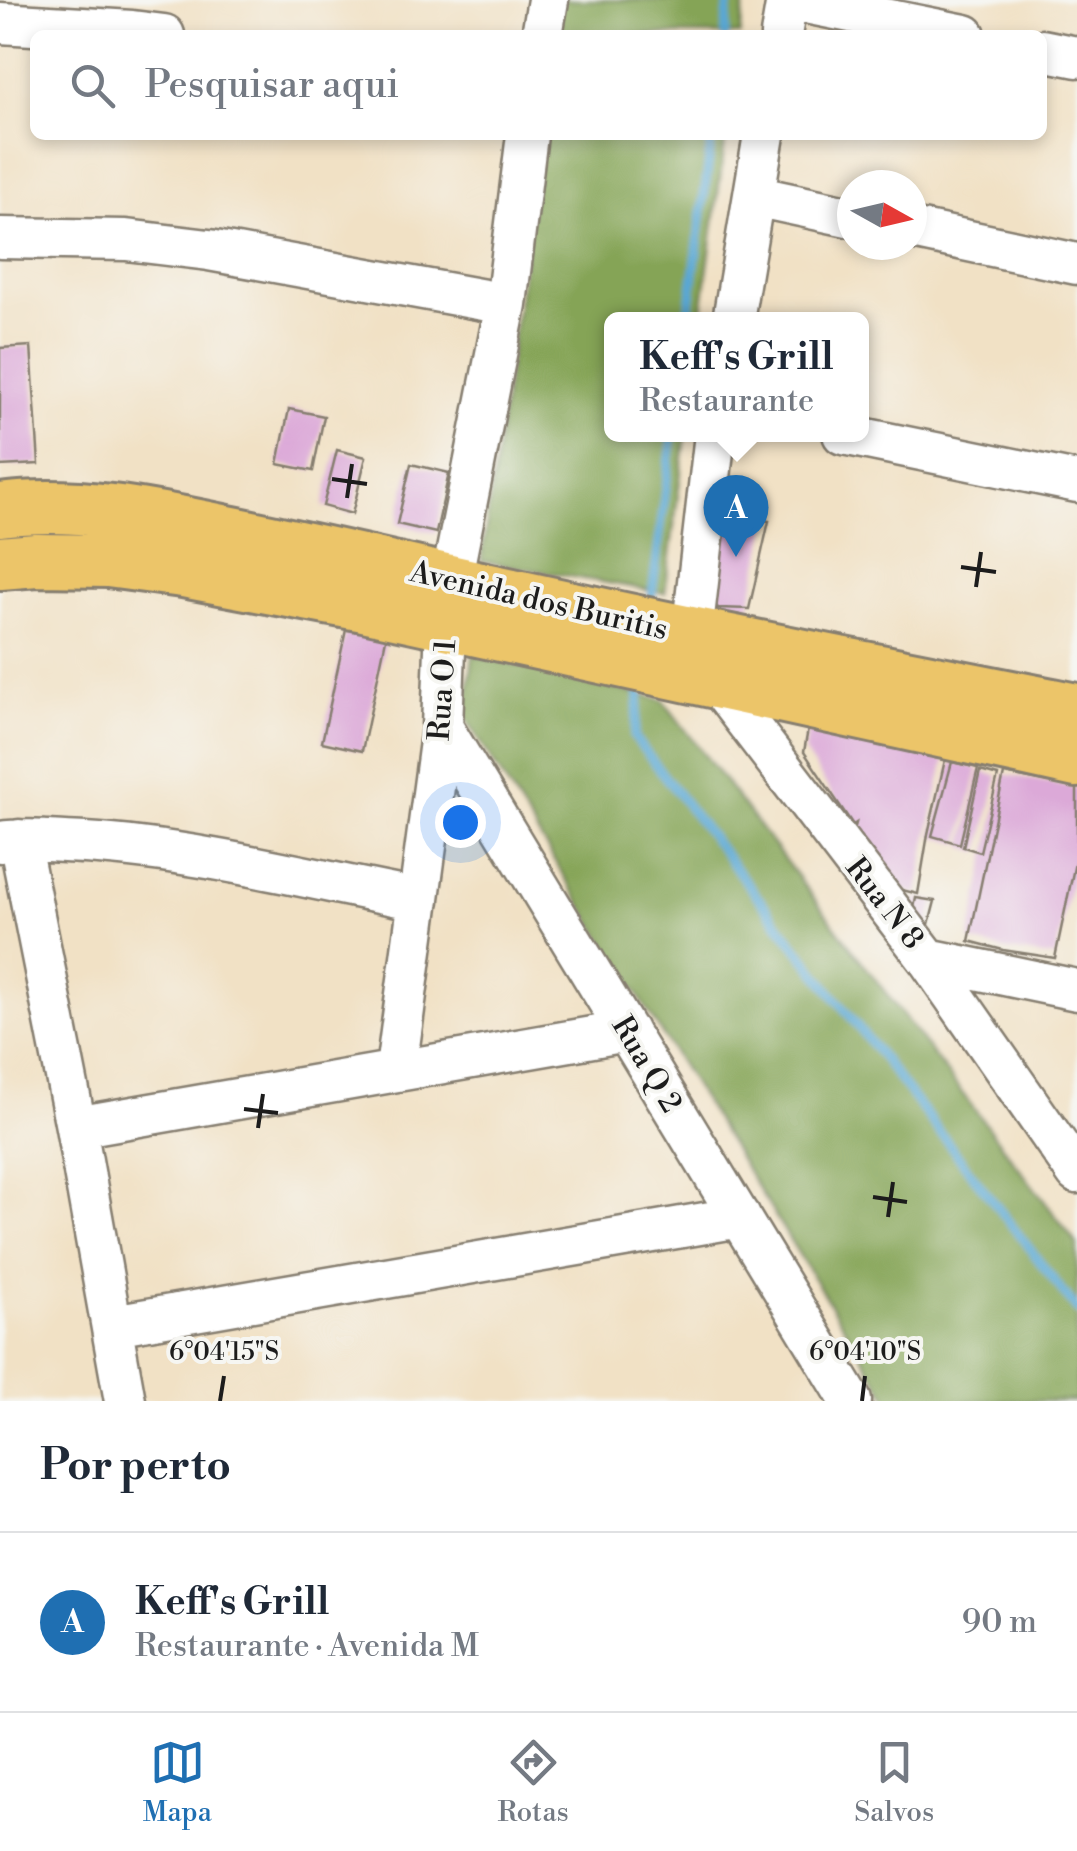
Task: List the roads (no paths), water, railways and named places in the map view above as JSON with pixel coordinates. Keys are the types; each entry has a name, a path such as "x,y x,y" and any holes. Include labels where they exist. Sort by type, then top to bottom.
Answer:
{"main road":[{"name":"Avenida dos Buritis","path":"0,510 31,506 115,510 374,562 449,602"},
{"name":"Avenida dos Buritis","path":"0,562 108,561 364,604 449,602 655,643 1077,710"},
{"name":"Avenida dos Buritis","path":"655,643 714,681 1077,760"}],"street":[{"path":"543,30 548,0"},
{"path":"782,30 788,0 940,30"},
{"path":"0,23 96,30"},
{"path":"1047,51 1077,57"},
{"name":"Rua O 1","path":"396,1069 442,726 449,602 506,304 526,140"},
{"path":"734,312 763,140"},
{"path":"754,196 837,214"},
{"path":"927,233 1077,264"},
{"path":"0,238 126,240 209,250 506,304"},
{"path":"869,439 1077,482"},
{"path":"655,643 713,442"},
{"name":"Rua N 8","path":"714,681 928,959 1077,1173"},
{"name":"Rua Q 2","path":"442,726 852,1401"},
{"path":"125,1401 76,1127 9,841 138,848 419,900"},
{"path":"928,959 1077,990"},
{"path":"76,1127 627,1030"},
{"path":"112,1326 740,1217"}],"waterway":[{"path":"726,30 729,0"},
{"path":"689,312 711,140"},
{"path":"650,610 672,442"},
{"path":"641,685 634,737 1077,1310"}],"place":[{"name":"Keff's Grill","path":"736,557"}]}
